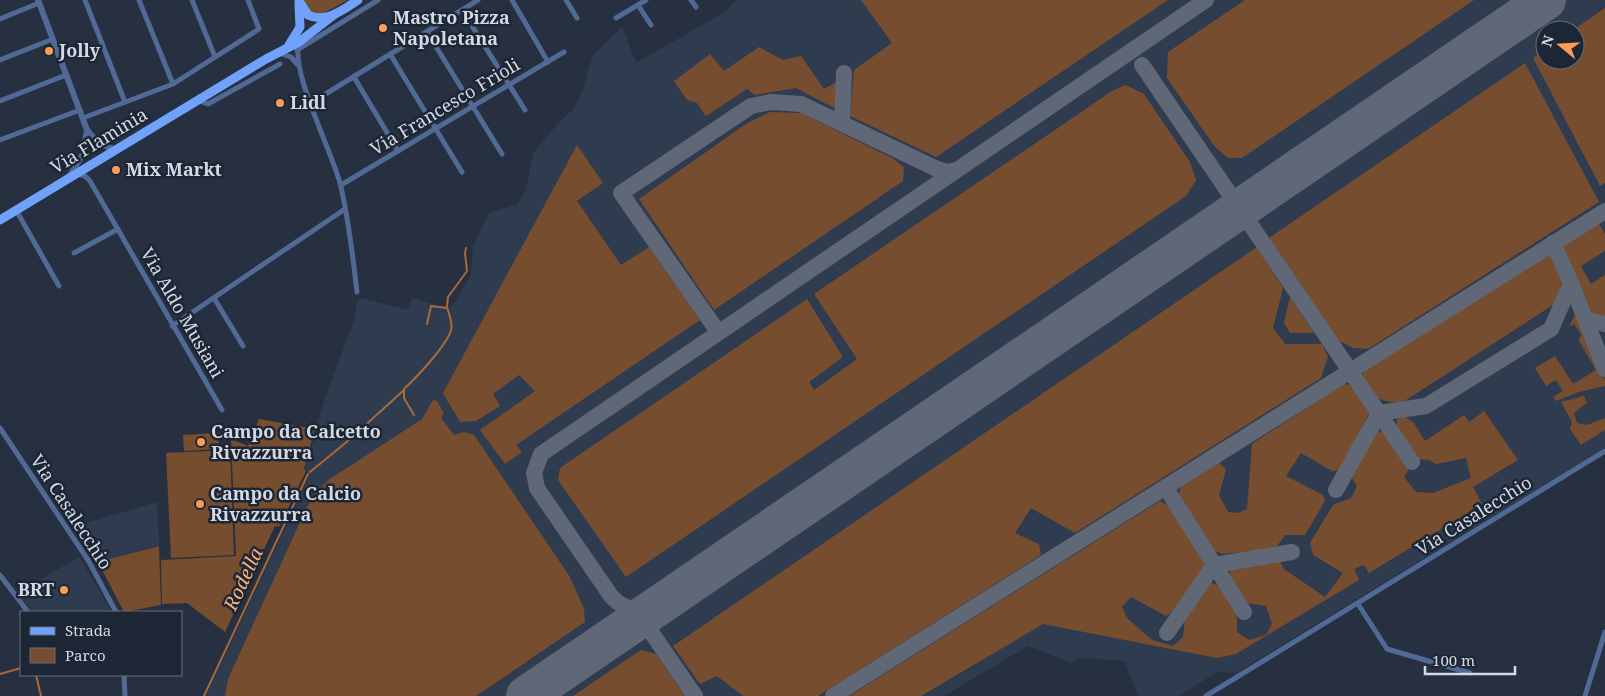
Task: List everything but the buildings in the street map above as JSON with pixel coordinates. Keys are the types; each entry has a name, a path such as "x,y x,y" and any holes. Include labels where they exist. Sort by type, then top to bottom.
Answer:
{"main road":[{"name":"Via Flaminia","path":"299,0 305,12 312,17 320,18 335,14"},
{"name":"Via Flaminia","path":"297,46 300,27 299,0"},
{"name":"Via Flaminia","path":"0,220 277,53 297,46 335,14 358,0"}],"street":[{"path":"85,0 125,102"},
{"path":"139,0 173,84"},
{"path":"192,0 215,57"},
{"path":"83,118 173,84 259,29 248,0"},
{"name":"Via Flaminia","path":"297,46 352,17 378,0"},
{"path":"311,103 478,0"},
{"path":"512,0 548,62"},
{"path":"566,0 577,18"},
{"path":"616,18 646,0"},
{"path":"691,0 696,7"},
{"path":"0,19 38,1 87,130 98,143 116,150"},
{"path":"638,5 651,25"},
{"path":"462,10 525,110"},
{"path":"427,32 502,154"},
{"path":"0,60 53,40"},
{"path":"297,46 297,64 340,185 352,245 357,292"},
{"name":"Via Francesco Frioli","path":"340,185 564,52"},
{"path":"277,53 291,57 297,64"},
{"path":"390,54 462,172"},
{"name":"Via Flaminia","path":"199,101 208,104 280,64"},
{"path":"0,101 66,75"},
{"path":"354,77 398,151"},
{"path":"0,140 80,110"},
{"path":"67,179 83,154 87,130"},
{"path":"90,181 92,169 98,160"},
{"name":"Via Aldo Musiani","path":"76,173 86,176 90,181 222,410"},
{"path":"172,326 345,209"},
{"path":"16,210 59,286"},
{"path":"74,253 118,229"},
{"path":"214,298 243,346"},
{"name":"Via Casalecchio","path":"0,428 88,560 115,611"},
{"name":"Via Casalecchio","path":"1206,696 1605,451"},
{"path":"0,575 27,611"},
{"path":"1358,604 1387,649 1470,673"},
{"path":"1586,696 1586,689 1600,654 1605,632"},
{"path":"124,676 126,696"}],"shaded area":[{"path":"737,0 1605,0 1605,448 1236,673 1217,672 1179,696 1138,696 1124,661 1080,658 1071,663 1028,646 944,696 206,696 310,475 305,469 326,395 354,320 357,302 360,298 408,310 412,298 443,307 453,306 471,274 473,245 489,213 517,204 526,190 533,153 573,109 582,94 592,57 622,27 636,63 725,12"},
{"path":"157,502 159,545 98,562 73,527"},
{"path":"79,557 111,611 33,611 17,593"}],"green space":[{"path":"303,0 348,0 320,15 310,12"},
{"path":"861,0 1168,0 936,157 850,116 854,70 892,43"},
{"path":"1245,0 1474,0 1242,158 1228,158 1215,147 1167,78 1168,52"},
{"path":"1605,8 1605,183 1600,186 1539,70 1585,70 1585,22"},
{"path":"759,47 783,60 801,56 824,89 838,81 836,109 796,88 755,95 747,89 706,116 697,103 687,100 674,81 710,54 724,71"},
{"path":"1525,63 1599,202 1368,349 1353,348 1339,341 1269,238"},
{"path":"1126,85 1144,94 1190,162 1196,180 1186,196 626,577 558,480 560,468 807,299 843,357 809,382 814,390 857,359 814,294 1112,91"},
{"path":"770,112 801,113 892,158 904,167 903,181 714,310 639,199 746,124"},
{"path":"577,145 603,183 577,201 621,265 649,247 700,320 516,445 522,452 505,464 480,430 535,391 519,375 493,394 500,406 476,421 460,422 443,393"},
{"path":"1598,222 1605,234 1605,251 1581,266 1591,284 1605,275 1605,318 1593,316 1562,249 1567,242"},
{"path":"1257,247 1283,288 1273,328 1285,344 1322,344 1328,357 1321,378 1075,533 1031,508 1015,533 1039,544 1041,555 818,696 743,696 717,676 700,684 673,646"},
{"path":"1547,255 1553,257 1563,277 1556,303 1403,402 1381,399 1370,392 1366,386 1363,371"},
{"path":"1290,297 1314,333 1290,333 1284,323"},
{"path":"1575,315 1579,316 1605,380 1605,386 1579,392 1556,401 1553,397 1563,391 1556,380 1546,386 1535,368 1555,356 1573,384 1596,370 1579,341 1581,334 1574,324 1571,326 1570,324"},
{"path":"1343,384 1351,385 1369,413 1340,470 1332,471 1301,453 1286,476 1323,495 1325,501 1305,535 1285,535 1275,549 1223,554 1213,550 1178,497 1181,486 1219,462 1226,470 1219,495 1228,512 1238,513 1247,509 1252,444"},
{"path":"1584,396 1587,403 1574,413 1577,423 1587,425 1605,418 1605,430 1581,445 1570,429 1572,422 1561,402"},
{"path":"433,400 437,401 444,413 441,418 454,435 464,432 474,435 570,577 584,609 585,622 476,696 225,696 228,679 307,507 318,490 330,479 422,419"},
{"path":"1484,411 1518,460 1473,487 1482,504 1369,573 1364,565 1354,569 1359,580 1236,654 1217,658 1043,624 921,696 849,696 1160,501 1168,506 1205,558 1205,568 1175,610 1166,616 1131,597 1122,607 1127,618 1152,640 1173,646 1183,637 1185,619 1211,583 1221,586 1237,613 1237,632 1249,640 1266,635 1272,624 1266,606 1246,603 1230,579 1230,570 1236,564 1279,560 1284,569 1325,597 1343,573 1313,555 1310,543 1333,505 1351,498 1357,486 1350,474 1373,436 1379,431 1387,436 1409,469 1404,477 1416,492 1433,493 1471,478 1466,458 1436,464 1429,460 1417,459 1396,426 1397,419 1404,416 1414,423 1425,441 1464,415 1469,422"},
{"path":"259,419 315,429 304,469 306,471 279,527 275,526 225,632 187,603 162,604 161,560 236,556 231,439 248,446"},
{"name":"Campo da Calcetto Rivazzurra","path":"218,433 219,449 184,451 183,435"},
{"name":"Campo da Calcio Rivazzurra","path":"230,450 234,555 171,558 166,453"},
{"path":"159,546 161,605 123,611 98,562"},
{"path":"641,650 656,654 685,696 573,696"}],"waterway":[{"name":"Rodella","path":"447,306 448,297 467,271 466,248"},
{"name":"Rodella","path":"427,324 431,306 447,308"},
{"name":"Rodella","path":"414,415 404,398 404,389 431,361 444,344 452,324 447,307"},
{"name":"Rodella","path":"310,472 349,440 404,390"},
{"name":"Rodella","path":"204,696 308,474"},
{"path":"0,674 20,668"},
{"path":"36,676 41,696"}],"taxiway":[{"path":"662,603 648,608 635,609 622,605 611,596 537,488 534,473 541,454 1206,0"},
{"path":"1142,65 1412,462"},
{"path":"842,123 844,73"},
{"path":"714,326 621,193 751,106 771,102 801,104 937,169 947,172 956,170"},
{"path":"833,696 1605,211"},
{"path":"1336,490 1379,413 1426,406 1551,329 1571,283 1553,243"},
{"path":"1571,283 1605,369"},
{"path":"1586,320 1605,324"},
{"path":"1166,488 1244,612"},
{"path":"1167,633 1214,565 1292,552"},
{"path":"657,606 648,617 649,629 695,696"}],"runway":[{"path":"526,696 1546,0"}],"place":[{"name":"Mastro Pizza Napoletana","path":"383,28"},
{"name":"Jolly","path":"49,51"},
{"name":"Lidl","path":"280,103"},
{"name":"Mix Markt","path":"116,170"},
{"name":"Campo da Calcetto Rivazzurra","path":"201,442"},
{"name":"Campo da Calcio Rivazzurra","path":"200,504"},
{"name":"BRT","path":"64,590"}]}
